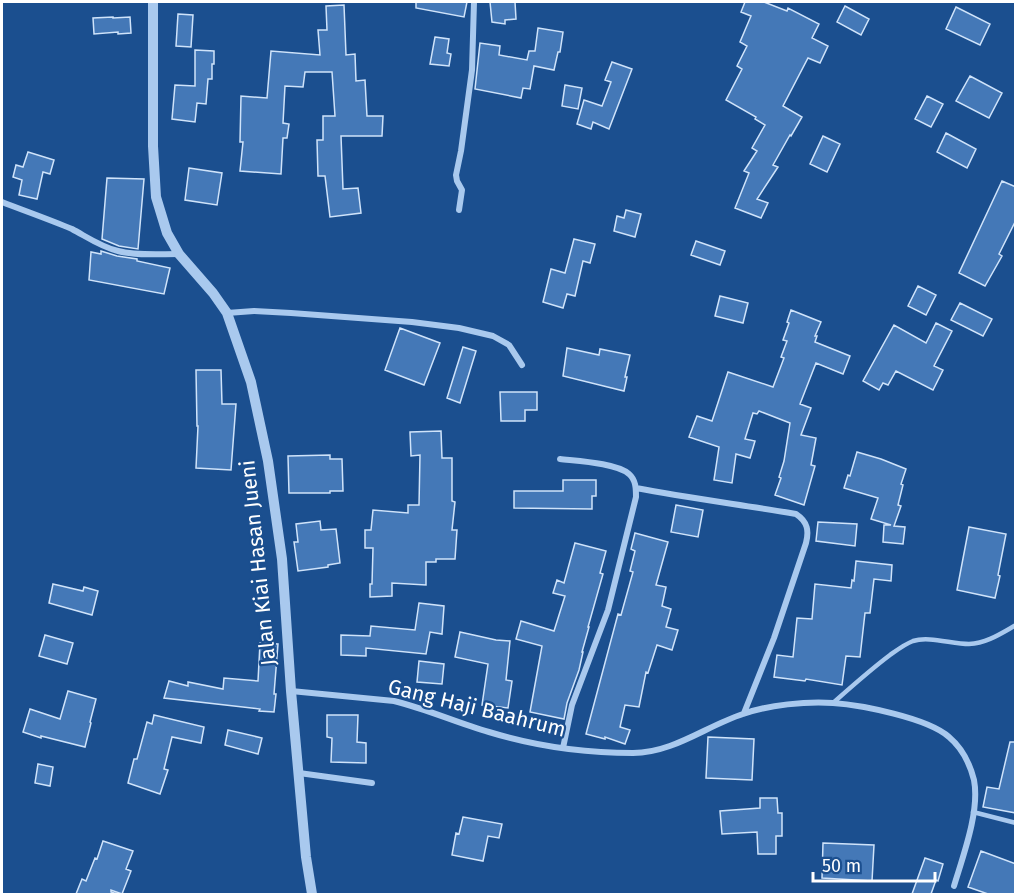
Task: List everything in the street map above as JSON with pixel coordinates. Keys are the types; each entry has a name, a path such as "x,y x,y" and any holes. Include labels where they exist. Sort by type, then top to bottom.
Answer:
{"street":[{"name":"Jalan Kiai Hasan Jueni","path":"153,2 153,146 156,196 167,233 179,254 213,293 227,314 251,382 268,461 282,559 291,691 306,857 312,894"},
{"path":"459,210 462,190 456,175 472,70 474,2"},
{"path":"2,202 43,216 102,246 120,252 179,254"},
{"path":"227,314 254,311 291,313 459,328 493,336 509,345 522,364"},
{"path":"560,459 617,467 629,474 636,488 636,497 608,609 572,705 563,748"},
{"path":"636,488 796,514 805,522 806,543 774,638 744,713"},
{"name":"Gang Haji Baahrum","path":"291,691 394,701 491,733 533,743 563,748 625,752 652,751 687,739 744,713 780,706 833,703 914,720 948,736 961,749 974,779 973,812 954,886"},
{"path":"299,773 372,783"}],"lane":[{"path":"833,703 872,669 912,641 924,639 979,643 1016,625"},
{"path":"973,812 1016,824"}],"building":[{"path":"416,2 467,2 464,17 416,8"},
{"path":"490,2 515,2 516,19 505,20 505,24 492,22"},
{"path":"745,2 764,2 787,11 788,8 819,24 812,38 828,46 820,63 808,58 783,106 802,117 773,165 778,167 757,199 768,203 761,218 735,208 749,173 744,171 757,151 752,148 765,125 755,119 756,117 726,100 742,69 737,66 747,46 740,42 751,16 741,12"},
{"path":"344,5 346,55 355,54 356,81 365,80 367,116 383,116 382,136 341,136 343,189 358,188 361,213 330,217 325,176 318,176 317,140 323,140 323,116 335,116 332,72 305,72 303,87 285,86 283,123 289,124 287,138 283,138 281,174 240,171 243,142 240,142 241,96 267,98 271,51 320,55 318,30 327,30 326,6"},
{"path":"845,6 869,19 861,35 837,22"},
{"path":"956,7 990,24 980,45 946,29"},
{"path":"178,14 193,15 191,47 176,46"},
{"path":"130,17 131,33 94,34 93,18"},
{"path":"538,28 563,32 554,70 534,66 530,89 523,88 521,98 475,89 480,43 500,46 499,55 527,60 529,51 535,51"},
{"path":"435,37 449,39 447,53 451,54 449,66 430,64"},
{"path":"195,50 214,51 212,79 208,79 206,104 197,103 195,122 172,119 175,85 195,86"},
{"path":"612,62 632,69 609,129 593,122 591,129 577,124 584,100 602,106 611,82 605,80"},
{"path":"970,76 1002,93 989,118 956,101"},
{"path":"565,85 582,88 578,109 562,106"},
{"path":"927,96 943,104 931,127 915,119"},
{"path":"946,133 976,149 967,168 937,152"},
{"path":"823,136 840,144 827,172 810,164"},
{"path":"28,152 54,160 50,174 43,172 37,199 19,195 22,180 13,177 16,165 23,167"},
{"path":"189,168 222,173 217,205 185,200"},
{"path":"107,178 144,179 138,249 119,246 102,239"},
{"path":"1002,181 1016,187 1016,220 999,254 1002,256 985,286 959,273"},
{"path":"626,210 641,214 635,237 614,231 617,216 624,218"},
{"path":"574,239 595,244 590,263 583,261 575,296 567,294 563,308 543,302 551,269 565,273"},
{"path":"696,241 725,251 720,265 691,255"},
{"path":"101,251 170,268 164,294 89,280 91,252 101,254"},
{"path":"918,286 936,295 926,315 908,306"},
{"path":"720,296 748,303 743,323 715,316"},
{"path":"960,303 992,319 983,336 951,320"},
{"path":"791,310 821,322 815,342 850,356 843,374 816,363 800,404 811,408 801,435 816,438 811,465 815,466 804,505 775,495 781,478 779,477 790,423 759,411 757,414 753,413 745,439 755,441 750,458 736,454 732,483 714,480 719,447 689,437 697,416 712,421 728,372 773,387 784,358 781,357 787,341 783,340"},
{"path":"936,323 952,331 934,366 943,370 933,390 896,371 888,385 883,383 879,390 863,381 894,325 926,343"},
{"path":"400,328 440,343 424,385 385,370"},
{"path":"463,347 476,351 460,403 447,398"},
{"path":"567,348 599,355 600,349 630,355 624,391 563,376"},
{"path":"196,370 221,370 222,404 236,404 231,470 196,468 198,426"},
{"path":"500,392 537,392 537,410 525,410 525,421 501,421"},
{"path":"441,431 442,458 452,458 452,501 455,502 452,530 457,530 455,559 436,559 436,562 426,562 426,585 392,583 392,596 370,597 373,548 365,548 365,530 371,530 373,510 408,513 408,505 419,505 420,455 411,456 410,432"},
{"path":"857,452 906,469 898,505 901,506 894,526 905,527 903,544 883,542 884,525 891,525 871,519 878,498 844,488"},
{"path":"330,455 330,459 342,459 343,491 289,493 288,456"},
{"path":"563,480 596,480 596,496 592,496 592,509 514,508 514,491 563,491"},
{"path":"676,505 703,510 698,537 671,532"},
{"path":"320,521 321,530 336,529 340,563 298,571 294,542 298,542 296,524"},
{"path":"818,522 857,524 855,546 816,541"},
{"path":"969,527 1006,534 995,598 957,590"},
{"path":"635,533 668,542 656,585 666,587 662,606 671,609 666,627 678,630 672,650 657,645 648,673 646,672 639,707 625,705 620,727 630,730 625,744 605,737 605,739 586,734 618,614 621,615 633,572 630,571 635,551 631,549"},
{"path":"575,543 606,551 600,573 603,574 579,670 567,703 564,719 530,712 542,646 516,639 521,621 554,631 565,596 553,593 557,580 564,583"},
{"path":"856,561 892,565 891,581 874,579 870,613 865,613 860,657 846,656 842,685 774,677 777,655 793,657 797,618 812,619 815,584 851,588"},
{"path":"53,584 83,591 84,587 98,591 92,615 49,603"},
{"path":"419,603 444,606 442,634 430,632 426,654 366,648 366,656 341,655 341,635 370,636 371,626 415,630"},
{"path":"460,632 510,641 506,680 512,681 508,708 482,705 488,664 455,657"},
{"path":"45,635 73,643 67,664 39,656"},
{"path":"260,643 278,644 274,712 164,698 169,681 188,686 188,682 223,689 224,678 258,681"},
{"path":"419,661 444,664 442,684 417,682"},
{"path":"68,691 96,699 85,747 23,732 30,709 60,719"},
{"path":"154,715 204,727 201,743 172,737 164,769 168,770 160,794 128,783 147,722 152,724"},
{"path":"327,715 358,715 357,742 366,743 366,763 331,762 332,738 327,737"},
{"path":"228,730 262,738 258,754 225,745"},
{"path":"708,737 754,739 752,780 706,778"},
{"path":"1010,742 1016,742 1016,813 983,807 987,787 999,789"},
{"path":"38,764 53,767 50,786 35,783"},
{"path":"760,798 777,798 778,813 782,813 782,836 776,836 776,854 758,854 757,832 722,834 720,811 760,808"},
{"path":"463,817 502,824 499,838 488,836 483,861 452,855 456,833 459,834"},
{"path":"103,841 133,851 126,869 131,871 122,894 111,890 117,894 76,894 82,879 86,881"},
{"path":"823,843 874,845 872,881 822,878"},
{"path":"981,851 1016,864 1016,894 988,894 968,887"},
{"path":"925,858 943,864 938,881 936,880 931,894 912,894"}]}
